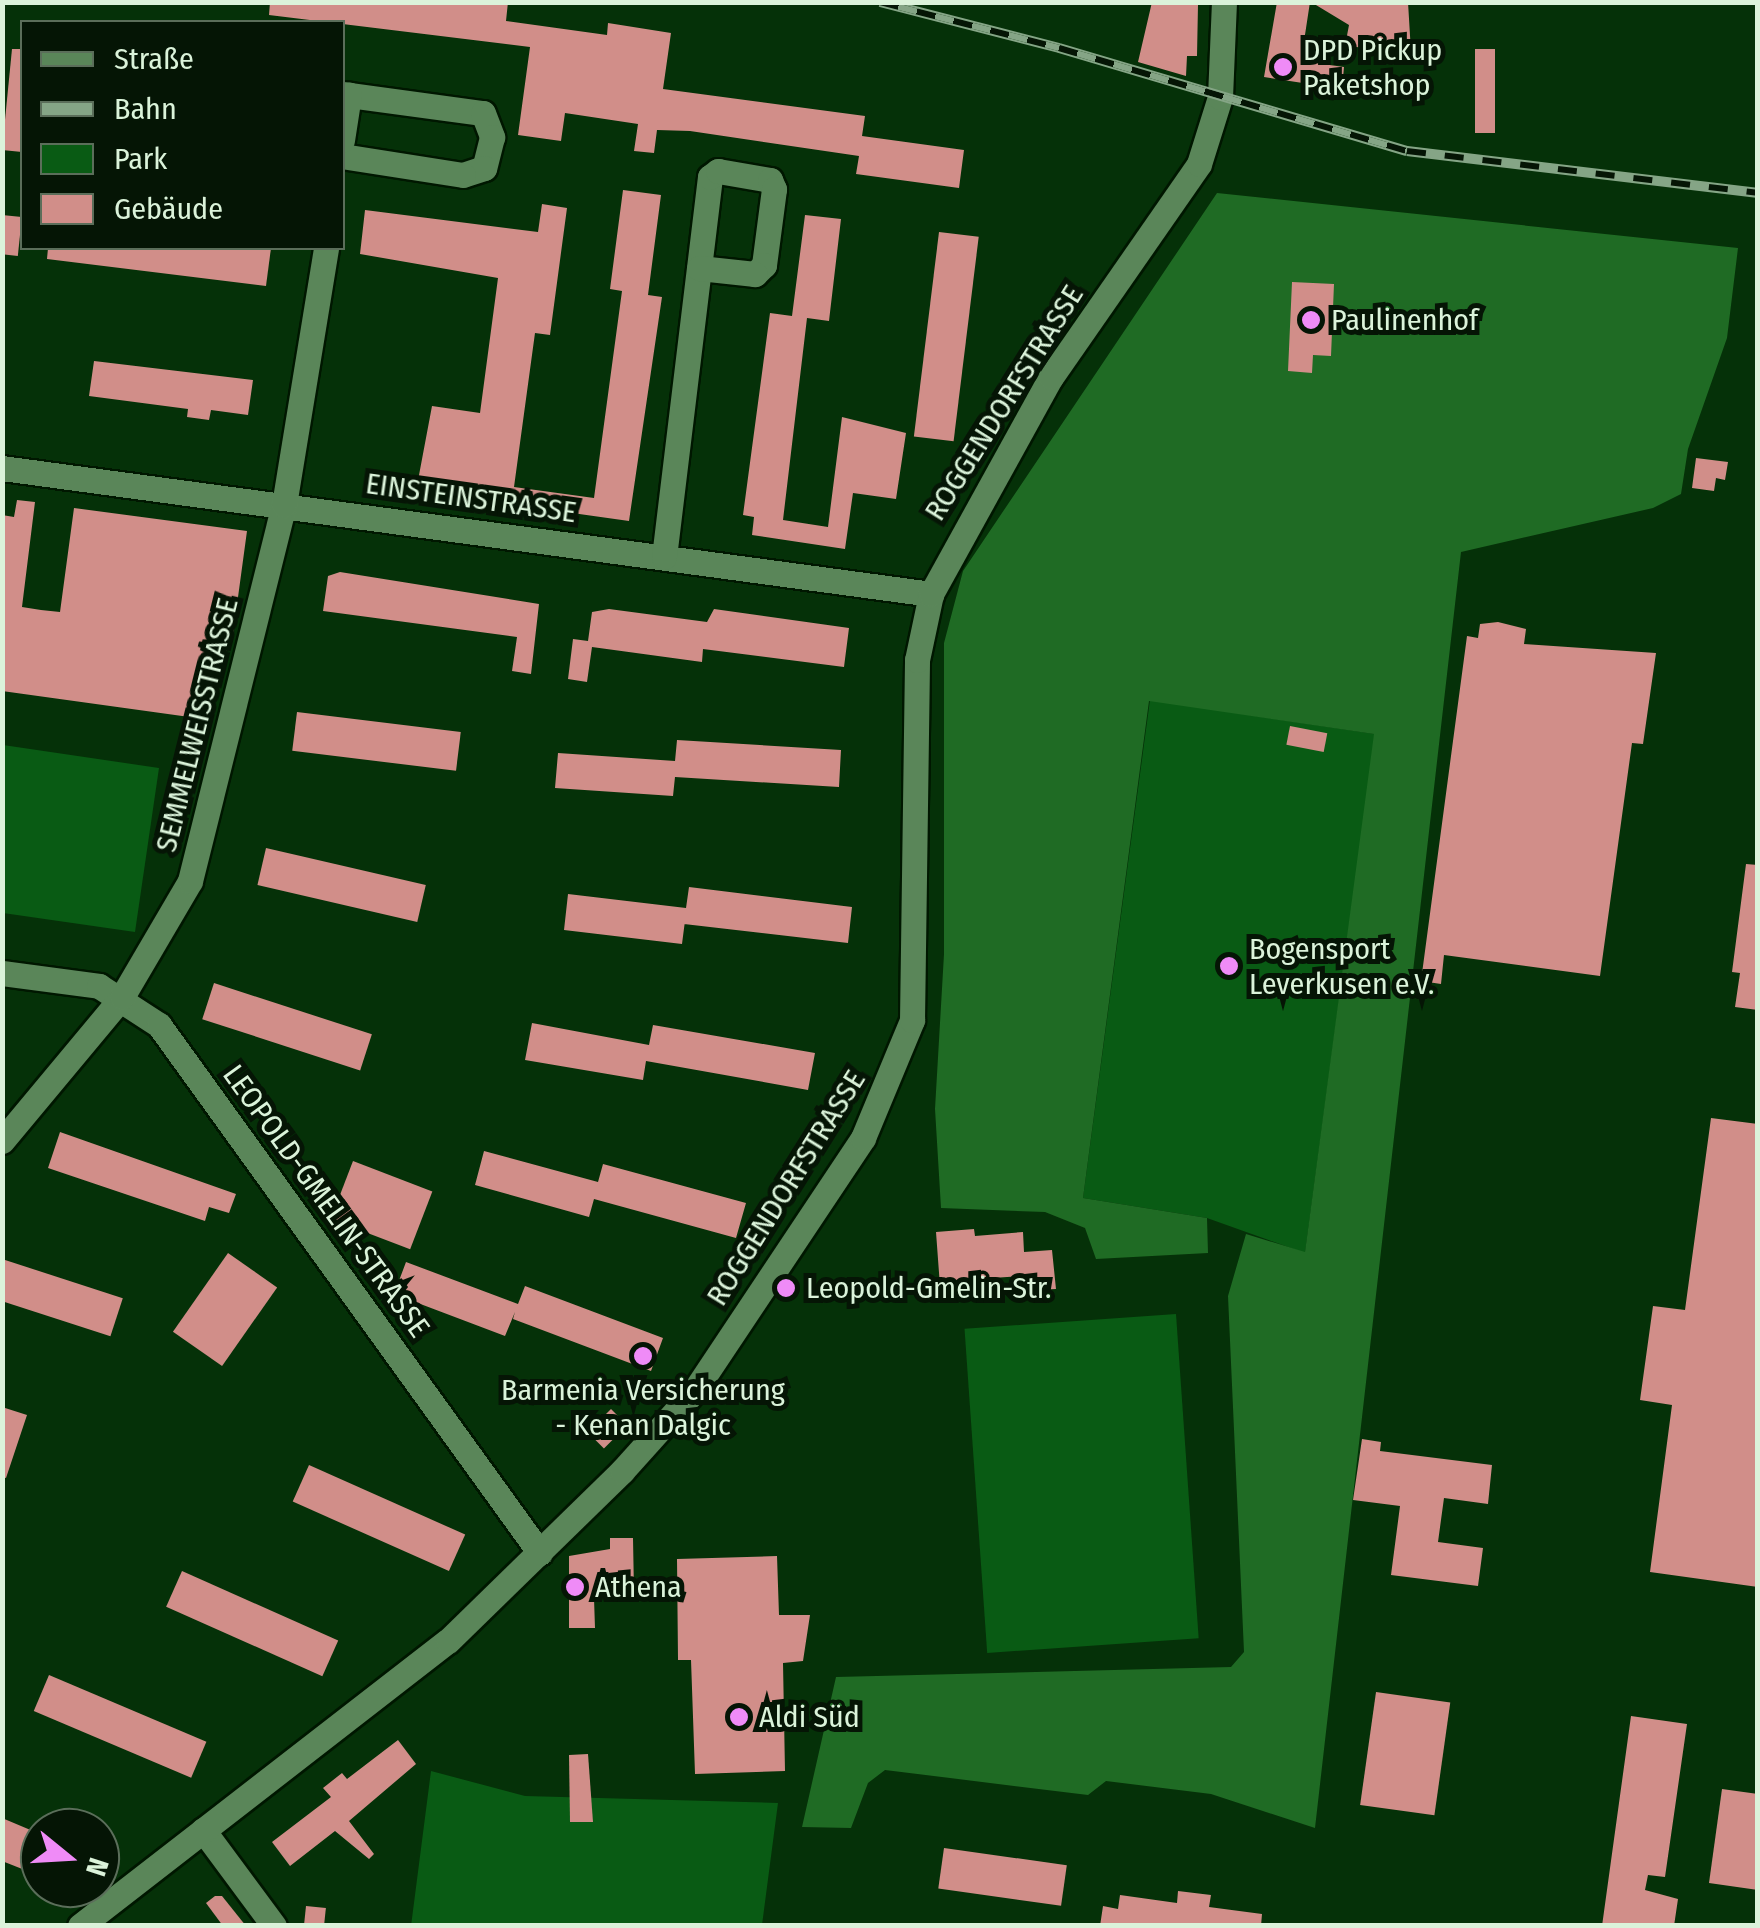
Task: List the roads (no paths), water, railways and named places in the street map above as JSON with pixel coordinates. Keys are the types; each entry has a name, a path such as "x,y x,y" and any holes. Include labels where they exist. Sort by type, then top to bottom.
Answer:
{"street":[{"name":"ROGGENDORFSTRASSE","path":"80,1926 448,1641 540,1552 695,1390 863,1138 901,1058 917,958 917,660 932,594 1051,377 1199,164 1220,97 1224,2"},
{"path":"345,156 463,175 484,168 492,152 482,113 346,95"},
{"name":"SEMMELWEISSTRASSE","path":"2,1140 122,997 196,864 284,505 326,250"},
{"path":"664,557 699,268"},
{"name":"EINSTEINSTRASSE","path":"2,468 932,594"},
{"name":"LEOPOLD-GMELIN-STRASSE","path":"2,973 98,986 122,997 159,1025 540,1552"},
{"path":"202,1830 274,1926"}],"railway":[{"path":"880,2 1059,48 1407,151 1758,193"}],"place":[{"name":"DPD Pickup Paketshop","path":"1283,67"},
{"name":"Paulinenhof","path":"1311,320"},
{"name":"Bogensport Leverkusen e.V.","path":"1229,966"},
{"name":"Leopold-Gmelin-Str.","path":"786,1288"},
{"name":"Barmenia Versicherung - Kenan Dalgic","path":"643,1356"},
{"name":"Athena","path":"575,1587"},
{"name":"Aldi Süd","path":"739,1717"}]}
